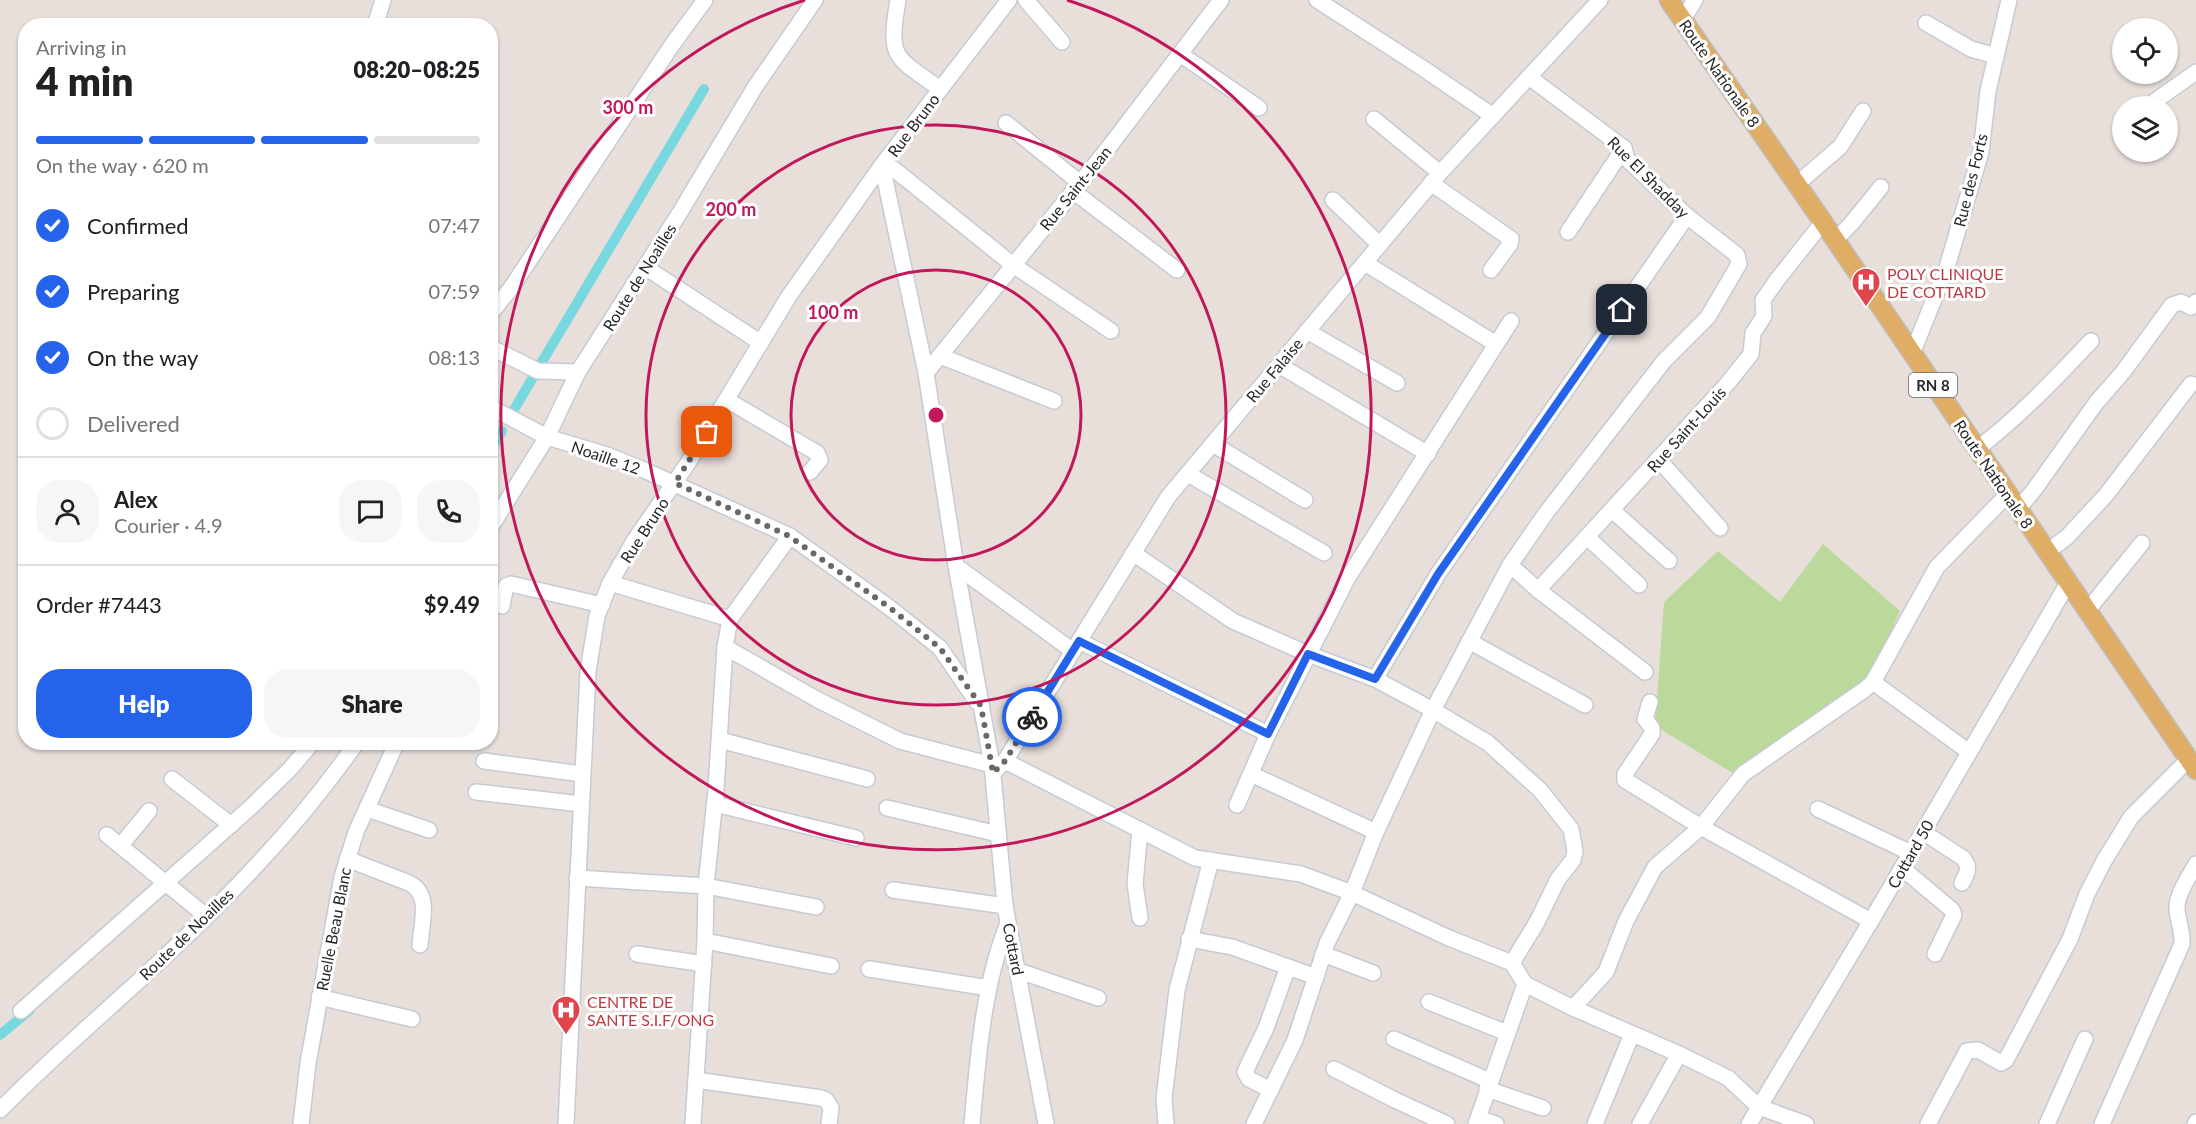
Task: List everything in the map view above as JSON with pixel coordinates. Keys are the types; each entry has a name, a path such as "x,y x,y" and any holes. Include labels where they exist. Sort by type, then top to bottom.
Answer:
{"main road":[{"name":"Route Nationale 8","path":"1669,0 1823,222 2192,765"}],"street":[{"path":"377,18 383,0"},
{"path":"498,304 511,288 672,45 705,0"},
{"name":"Route de Noailles","path":"498,515 547,437 578,372 755,87 814,0"},
{"path":"898,0 894,30 895,52 904,63 940,88"},
{"name":"Rue Bruno","path":"566,1124 588,671 597,616 610,583 634,541 675,483 789,296 940,88 1009,0"},
{"path":"1026,0 1062,42"},
{"name":"Rue Saint-Jean","path":"926,373 1077,187 1221,0"},
{"path":"1317,0 1493,116"},
{"name":"Rue Falaise","path":"996,767 1076,646 1168,497 1435,178 1600,0"},
{"path":"1683,19 1695,0"},
{"name":"Rue des Forts","path":"1912,354 1947,267 1981,152 1988,91 2009,0"},
{"path":"1926,23 1971,49 1996,56"},
{"path":"1180,54 1258,108"},
{"path":"2162,96 2196,72"},
{"name":"Rue El Shadday","path":"1510,565 1546,513 1664,361 1708,317 1739,264 1739,258 1687,216 1627,159 1624,148 1529,77"},
{"path":"1797,184 1840,147 1863,111"},
{"path":"1374,119 1435,178 1511,238 1510,244 1491,270"},
{"path":"1006,123 1077,187 1177,270"},
{"path":"1568,232 1624,148"},
{"path":"884,164 1013,265 1111,331"},
{"name":"Cottard","path":"884,164 926,373 956,566 981,706 996,767 998,834 1005,906 1046,1124"},
{"path":"1835,240 1881,187"},
{"path":"1334,200 1380,245"},
{"path":"1375,679 1445,564 1687,216"},
{"name":"Rue Saint-Louis","path":"1538,590 1727,384 1751,354 1753,333 1764,316 1763,300 1823,222"},
{"path":"1365,262 1496,344"},
{"path":"645,267 761,343"},
{"path":"2018,509 2172,305 2181,302 2191,307 2196,302"},
{"path":"1237,805 1268,734 1347,579 1511,321"},
{"path":"1307,331 1397,382"},
{"path":"1977,449 1999,433 2091,341"},
{"path":"498,351 538,371 578,372"},
{"path":"939,356 1054,401"},
{"path":"1279,365 1428,454"},
{"path":"2047,552 2067,537 2106,495 2191,384"},
{"path":"726,400 817,453 820,460 810,472"},
{"name":"Noaille 12","path":"498,411 547,437 607,455 675,483 789,536 890,608 940,648 981,706"},
{"path":"1213,444 1305,500"},
{"path":"1658,459 1720,528"},
{"path":"1188,474 1324,553"},
{"path":"1573,1008 1606,972 1626,921 1655,867 1701,827 1743,774 1873,682 1937,567 2008,494"},
{"path":"1611,510 1669,561"},
{"path":"693,1124 704,964 706,886 715,804 725,647 730,619 789,536"},
{"path":"1587,537 1639,585"},
{"path":"2087,611 2142,543"},
{"path":"1133,553 1233,621 1308,654 1375,679 1433,710 1488,743 1540,790 1571,829 1575,851 1573,860 1558,879 1537,922 1512,963"},
{"path":"1254,1124 1295,1040 1323,954 1352,893 1376,832 1433,710 1510,565 1538,590 1645,672"},
{"path":"956,566 1076,646 1268,734"},
{"path":"610,583 730,619"},
{"name":"Cottard 50","path":"1749,1124 1871,921 2068,583"},
{"path":"502,606 506,586 509,584 602,605"},
{"path":"1469,641 1585,705"},
{"path":"725,647 818,700 900,741 996,767 1140,830 1195,858 1301,874 1352,893 1449,938 1512,963 1525,984 1728,1078 1760,1107 1806,1124"},
{"path":"1873,682 1969,752"},
{"path":"1650,702 1645,719 1652,728 1652,734 1625,774 1625,780 1701,827 1871,921"},
{"path":"720,740 867,779"},
{"path":"21,1011 231,825 290,770 306,750"},
{"name":"Route de Noailles","path":"0,1110 28,1081 143,977 206,916 301,817 351,750"},
{"name":"Ruelle Beau Blanc","path":"301,1124 319,997 347,859 356,832 394,750"},
{"path":"484,761 582,774"},
{"path":"1928,1124 1967,1051 1978,1050 2001,1063 2006,1060 2070,939 2087,894 2104,861 2136,812 2192,765"},
{"path":"1251,774 1376,832"},
{"path":"172,778 231,825"},
{"path":"476,792 581,804"},
{"path":"715,804 856,838"},
{"path":"887,808 998,834"},
{"path":"367,809 429,830"},
{"path":"1818,809 1911,853"},
{"path":"121,845 149,811"},
{"path":"1140,830 1135,884 1140,918"},
{"path":"1923,832 1963,858 1968,864 1968,871 1962,884"},
{"path":"107,835 206,916"},
{"path":"347,859 409,883 418,889 424,899 420,945"},
{"path":"1166,1124 1164,1098 1177,990 1211,860"},
{"path":"2102,1124 2182,944 2183,935 2177,908 2179,898 2196,864"},
{"path":"1902,868 1952,910 1954,915 1935,954"},
{"path":"577,878 706,886 816,907"},
{"path":"893,890 1005,906"},
{"path":"972,1124 988,988 1008,923"},
{"path":"1189,939 1232,947 1316,976"},
{"path":"705,941 831,966"},
{"path":"637,954 704,964"},
{"path":"1323,954 1373,973"},
{"path":"1271,1090 1249,1079 1245,1072 1266,1028 1288,967"},
{"path":"869,969 988,988"},
{"path":"1019,971 1098,998"},
{"path":"1496,1124 1477,1121 1525,984"},
{"path":"319,997 412,1019"},
{"path":"1429,1002 1507,1033"},
{"path":"1595,1124 1632,1034"},
{"path":"1394,1039 1489,1085 1543,1108"},
{"path":"2047,1124 2085,1039"},
{"path":"1640,1124 1679,1054"},
{"path":"1334,1069 1447,1124"},
{"path":"696,1080 821,1098 826,1100 831,1108 829,1124"}],"green space":[{"path":"1823,544 1900,611 1872,675 1736,775 1655,726 1664,602 1718,551 1780,602"}],"waterway":[{"path":"539,367 704,89"},
{"path":"515,408 532,379"},
{"path":"498,438 502,431"},
{"path":"0,1035 30,1010"}],"way so far":[{"path":"707,432 675,483 789,536 890,608 940,648 981,706 993,773 1005,761 1032,717"}],"place":[{"name":"POLY CLINIQUE DE COTTARD","path":"1866,308"},
{"name":"CENTRE DE SANTE S.I.F/ONG","path":"566,1036"}],"route":[{"path":"1032,717 1079,641 1268,734 1308,654 1375,679 1438,574 1622,310"}]}
